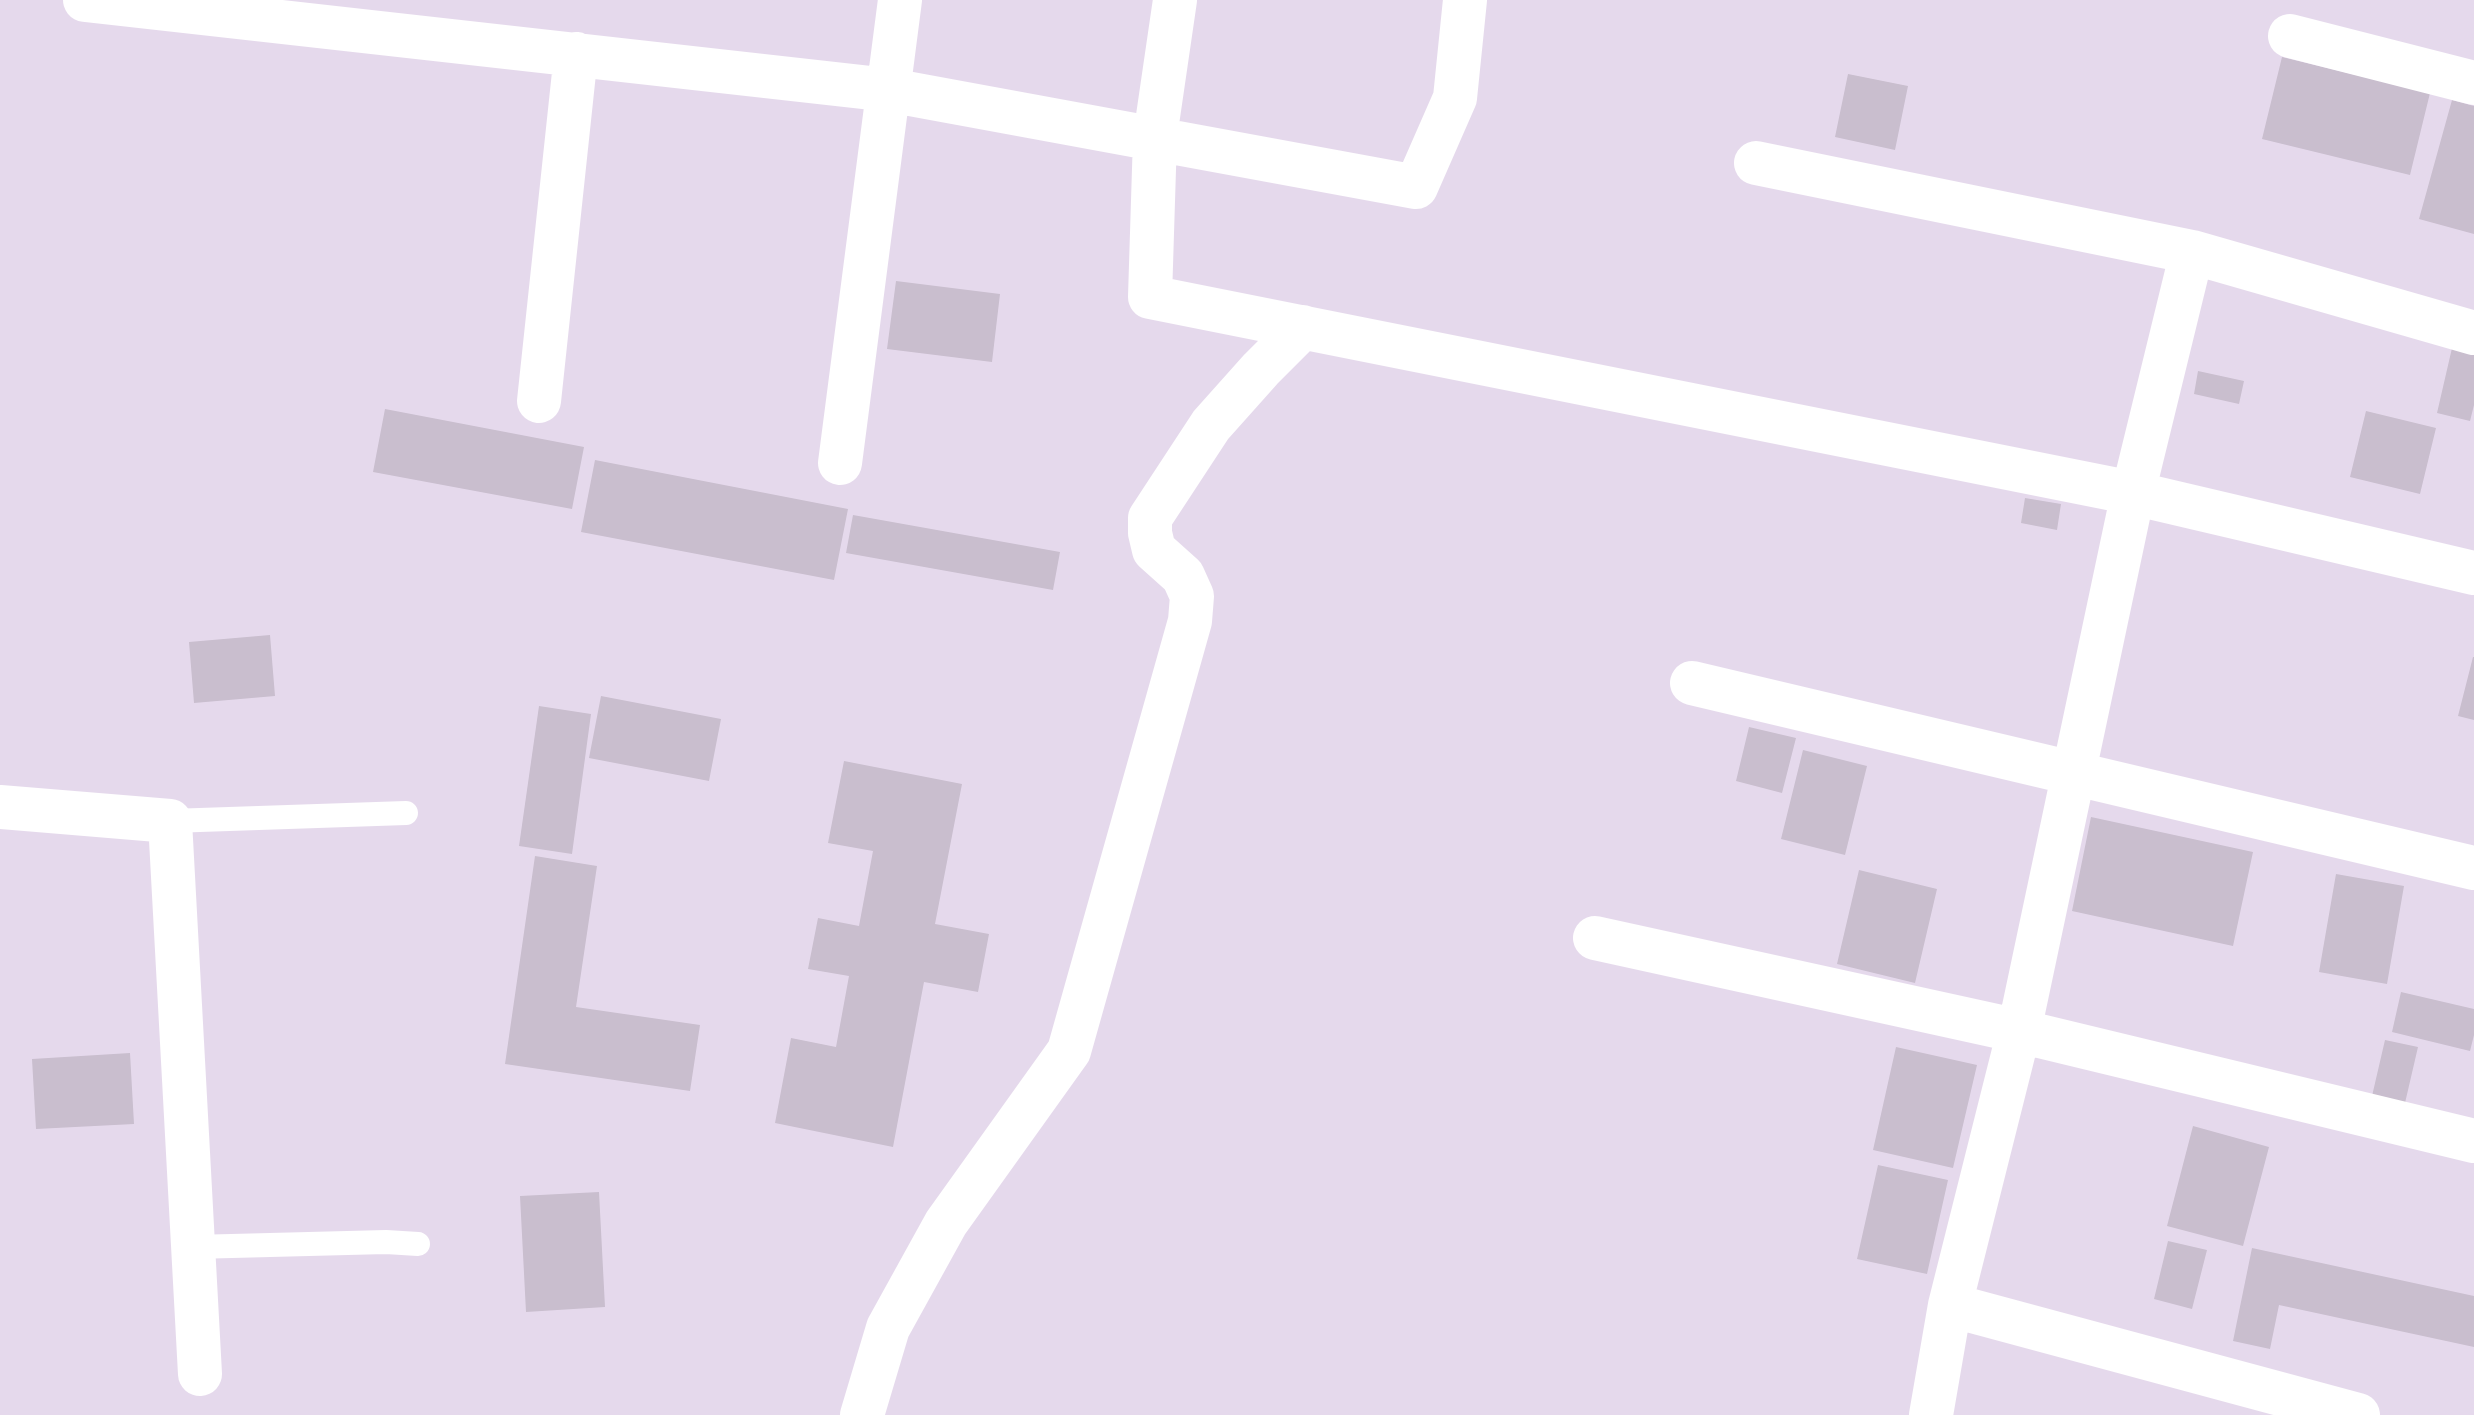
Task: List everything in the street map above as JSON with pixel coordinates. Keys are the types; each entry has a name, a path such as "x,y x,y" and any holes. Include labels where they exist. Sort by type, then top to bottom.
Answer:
{"street":[{"path":"85,0 424,18 576,54 889,90 1416,187 1455,98 1465,0"},
{"path":"840,463 900,0"},
{"path":"1175,0 1155,137 1150,297 2133,493 2474,573"},
{"path":"2290,36 2474,83"},
{"path":"539,401 576,54"},
{"path":"1756,163 2192,252 2474,333"},
{"path":"1931,1415 1950,1305 2019,1031 2133,493 2192,252"},
{"path":"862,1415 888,1328 946,1223 1069,1051 1190,621 1192,596 1183,576 1154,550 1150,518 1211,425 1303,327"},
{"path":"1692,683 2474,868"},
{"path":"0,807 170,821 200,1374"},
{"path":"1595,938 2019,1031 2474,1141"},
{"path":"1950,1305 2358,1415"}],"lane":[{"path":"170,821 406,813"},
{"path":"193,1247 386,1242 418,1244"}],"building":[{"path":"2282,57 2430,93 2410,175 2262,139"},
{"path":"1848,74 1908,86 1895,150 1835,137"},
{"path":"2452,100 2474,106 2474,234 2419,219"},
{"path":"896,281 1000,294 992,362 887,349"},
{"path":"2452,348 2474,353 2474,405 2470,421 2437,413"},
{"path":"2198,371 2244,381 2239,404 2194,394"},
{"path":"385,409 584,447 572,509 373,472"},
{"path":"2366,411 2436,428 2420,494 2350,477"},
{"path":"595,460 848,509 834,580 581,532"},
{"path":"2025,498 2061,504 2057,530 2021,523"},
{"path":"853,515 1060,552 1053,590 846,553"},
{"path":"270,635 275,696 194,703 189,642"},
{"path":"2474,657 2474,720 2458,716"},
{"path":"601,696 721,719 709,781 589,758"},
{"path":"539,706 591,714 572,854 519,846"},
{"path":"1749,727 1796,738 1782,793 1736,781"},
{"path":"1803,750 1867,766 1845,855 1781,839"},
{"path":"844,761 962,784 935,924 989,934 978,992 924,982 893,1147 775,1123 791,1038 836,1047 849,976 808,969 818,918 859,926 873,851 828,843"},
{"path":"2091,817 2253,852 2233,946 2072,911"},
{"path":"535,856 597,866 576,1007 700,1025 690,1091 505,1064"},
{"path":"1859,870 1937,889 1915,983 1837,964"},
{"path":"2336,874 2404,886 2387,984 2319,972"},
{"path":"2401,992 2474,1009 2474,1035 2470,1051 2392,1032"},
{"path":"2385,1040 2418,1047 2405,1103 2372,1096"},
{"path":"1896,1047 1977,1065 1953,1168 1873,1150"},
{"path":"130,1053 134,1124 36,1129 32,1059"},
{"path":"2193,1126 2269,1147 2243,1246 2167,1226"},
{"path":"1878,1165 1948,1180 1927,1274 1857,1259"},
{"path":"599,1192 605,1307 526,1312 520,1196"},
{"path":"2168,1241 2207,1250 2192,1309 2154,1299"},
{"path":"2252,1248 2474,1296 2474,1347 2279,1305 2270,1349 2233,1341"}]}
